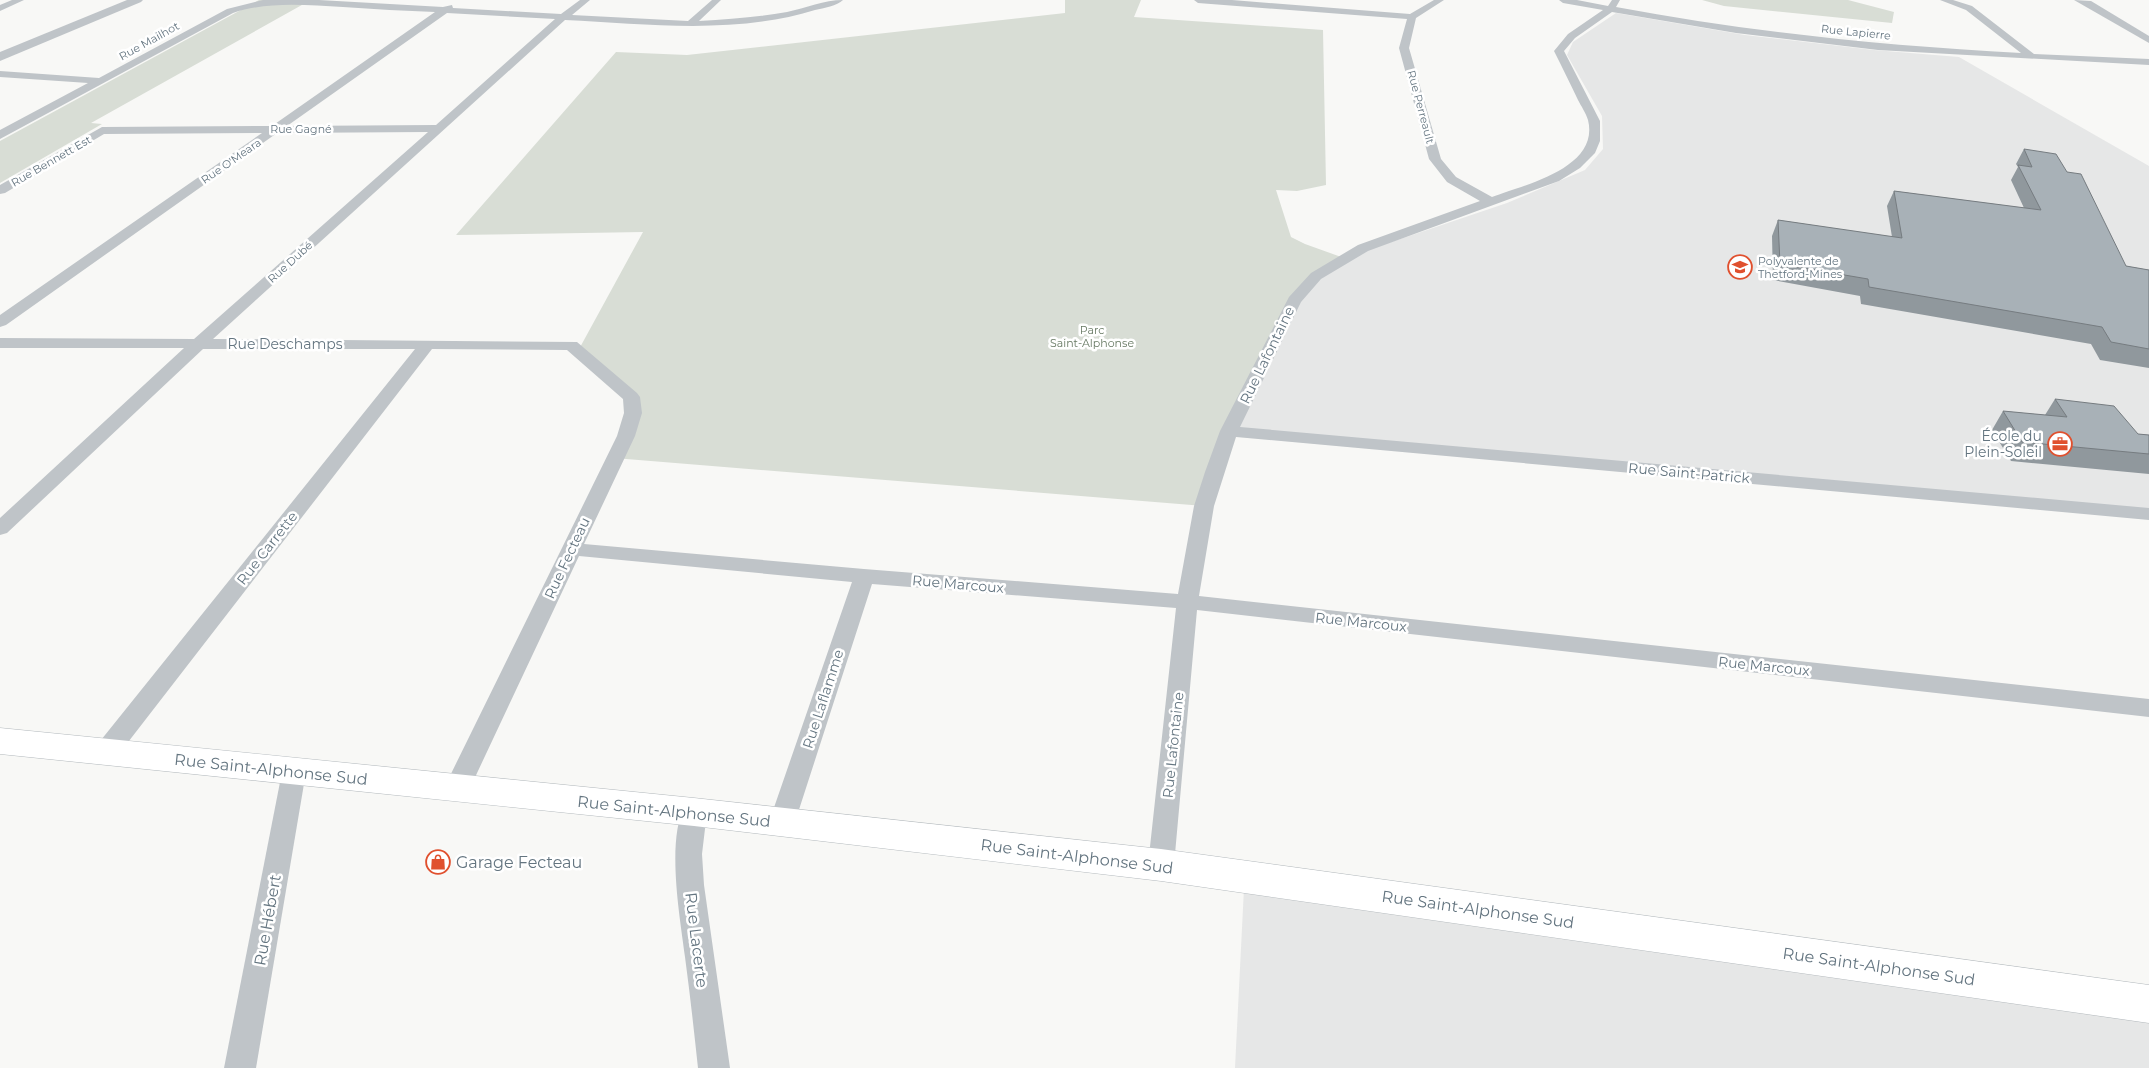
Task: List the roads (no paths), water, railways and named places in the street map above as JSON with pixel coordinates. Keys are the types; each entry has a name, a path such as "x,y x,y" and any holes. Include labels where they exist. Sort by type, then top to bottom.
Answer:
{"main road":[{"name":"Rue Saint-Alphonse Sud","path":"0,741 694,812 1161,865 2149,1004"}],"street":[{"path":"0,8 20,0"},
{"path":"0,57 137,0"},
{"name":"Rue O'Meara","path":"0,322 278,129 446,9 462,0"},
{"name":"Rue Dubé","path":"0,529 198,344 564,16 586,0"},
{"path":"690,24 717,0"},
{"name":"Rue Mailhot","path":"0,135 240,7 268,2 321,1 690,24 753,21 800,12 839,0"},
{"path":"1198,0 1258,2 1412,17 1440,0"},
{"name":"Rue Lapierre","path":"1563,0 1614,5 1695,24 1840,43 2149,62"},
{"path":"1944,0 1969,8 2031,56"},
{"path":"2078,0 2088,3 2149,40"},
{"name":"Rue Lafontaine","path":"1161,865 1188,602 1204,506 1229,431 1294,300 1316,276 1364,248 1555,178 1576,165 1591,150 1594,141 1594,121 1559,51 1571,35 1614,5"},
{"name":"Rue Perreault","path":"1412,17 1404,48 1435,158 1441,170 1454,182 1491,201"},
{"path":"0,74 102,81"},
{"name":"Rue Gagné","path":"102,131 440,128"},
{"name":"Rue Bennett Est","path":"0,190 102,131"},
{"name":"Rue Deschamps","path":"0,343 571,345"},
{"name":"Rue Carrette","path":"106,752 428,344"},
{"name":"Rue Fecteau","path":"458,788 626,436 633,413 631,397 571,345"},
{"name":"Rue Saint-Patrick","path":"1229,431 2149,514"},
{"name":"Rue Marcoux","path":"572,549 864,576 1188,602 2149,708"},
{"name":"Rue Laflamme","path":"782,822 864,576"},
{"name":"Rue Hébert","path":"240,1068 294,772"},
{"name":"Rue Lacerte","path":"694,812 689,854 690,886 714,1068"}],"place":[{"name":"Polyvalente de Thetford-Mines","path":"1740,267"},
{"name":"École du Plein-Soleil","path":"2060,444"},
{"name":"Garage Fecteau","path":"438,862"}],"park label":[{"name":"Parc Saint-Alphonse","path":"1092,336"}]}
